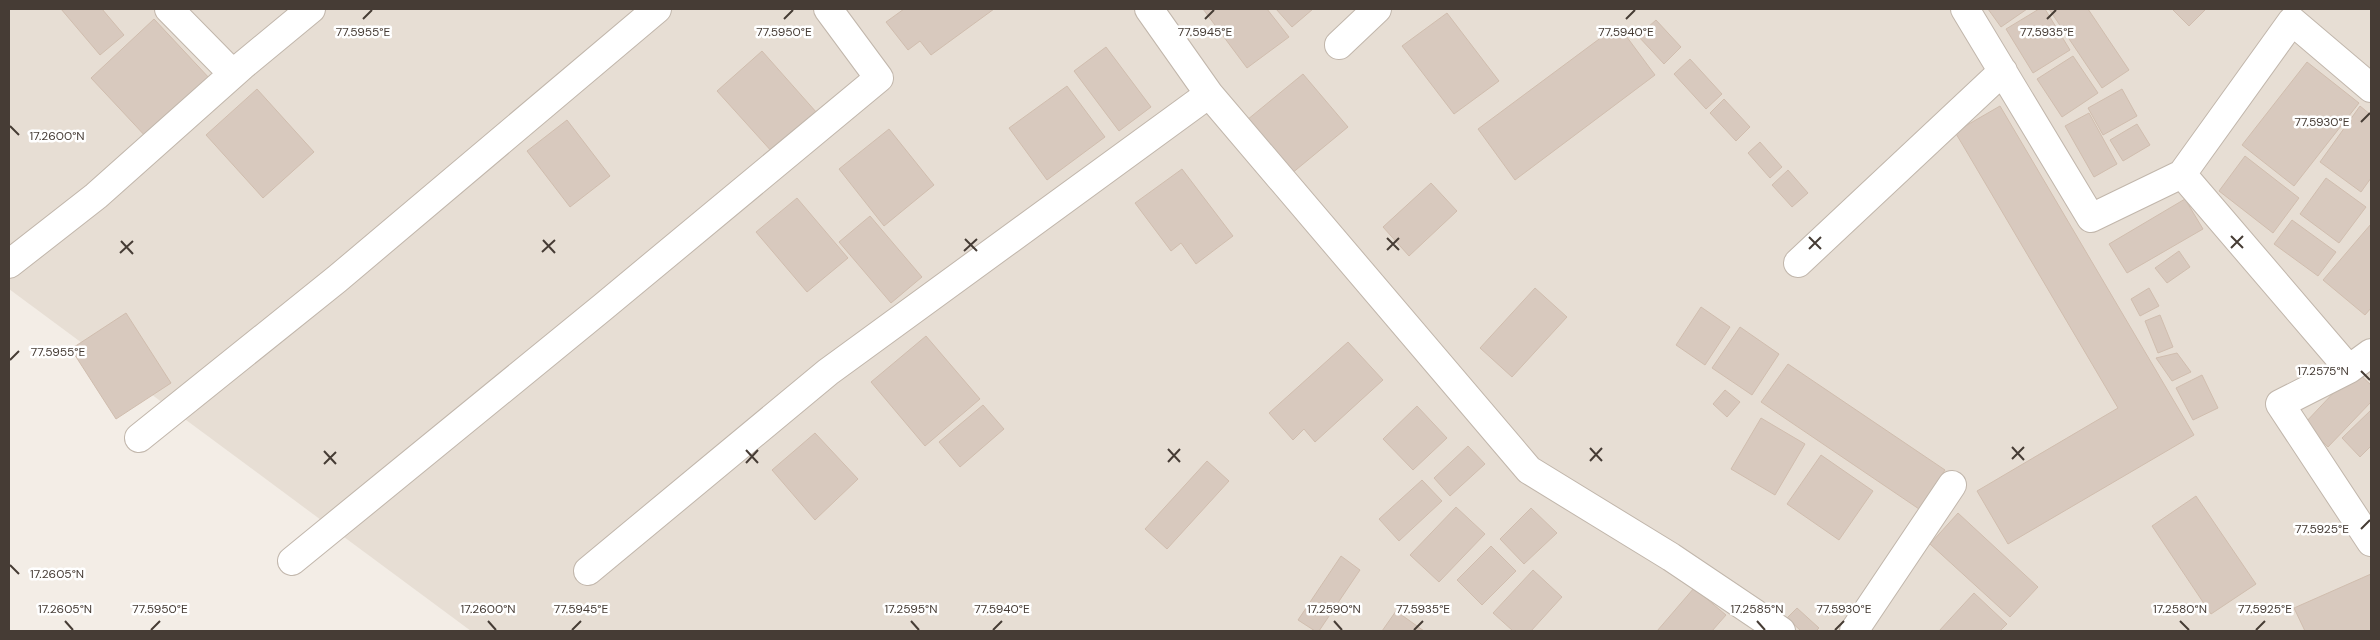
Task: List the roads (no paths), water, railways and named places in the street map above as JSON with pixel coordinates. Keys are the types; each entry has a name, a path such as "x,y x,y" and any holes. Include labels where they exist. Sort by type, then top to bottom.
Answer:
{"street":[{"path":"169,9 233,74"},
{"path":"9,264 96,196 233,74 311,9"},
{"path":"138,438 336,279 657,9"},
{"path":"292,561 879,78 828,9"},
{"path":"1149,9 1209,94 1529,470 1671,557 1781,631"},
{"path":"1339,45 1377,9"},
{"path":"1964,9 2091,218 2182,174 2296,15 2371,88"},
{"path":"1798,263 2003,71"},
{"path":"588,571 828,372 1209,94"},
{"path":"2182,174 2349,369"},
{"path":"2371,353 2349,369 2280,404 2371,542"},
{"path":"1854,631 1952,485"}]}
